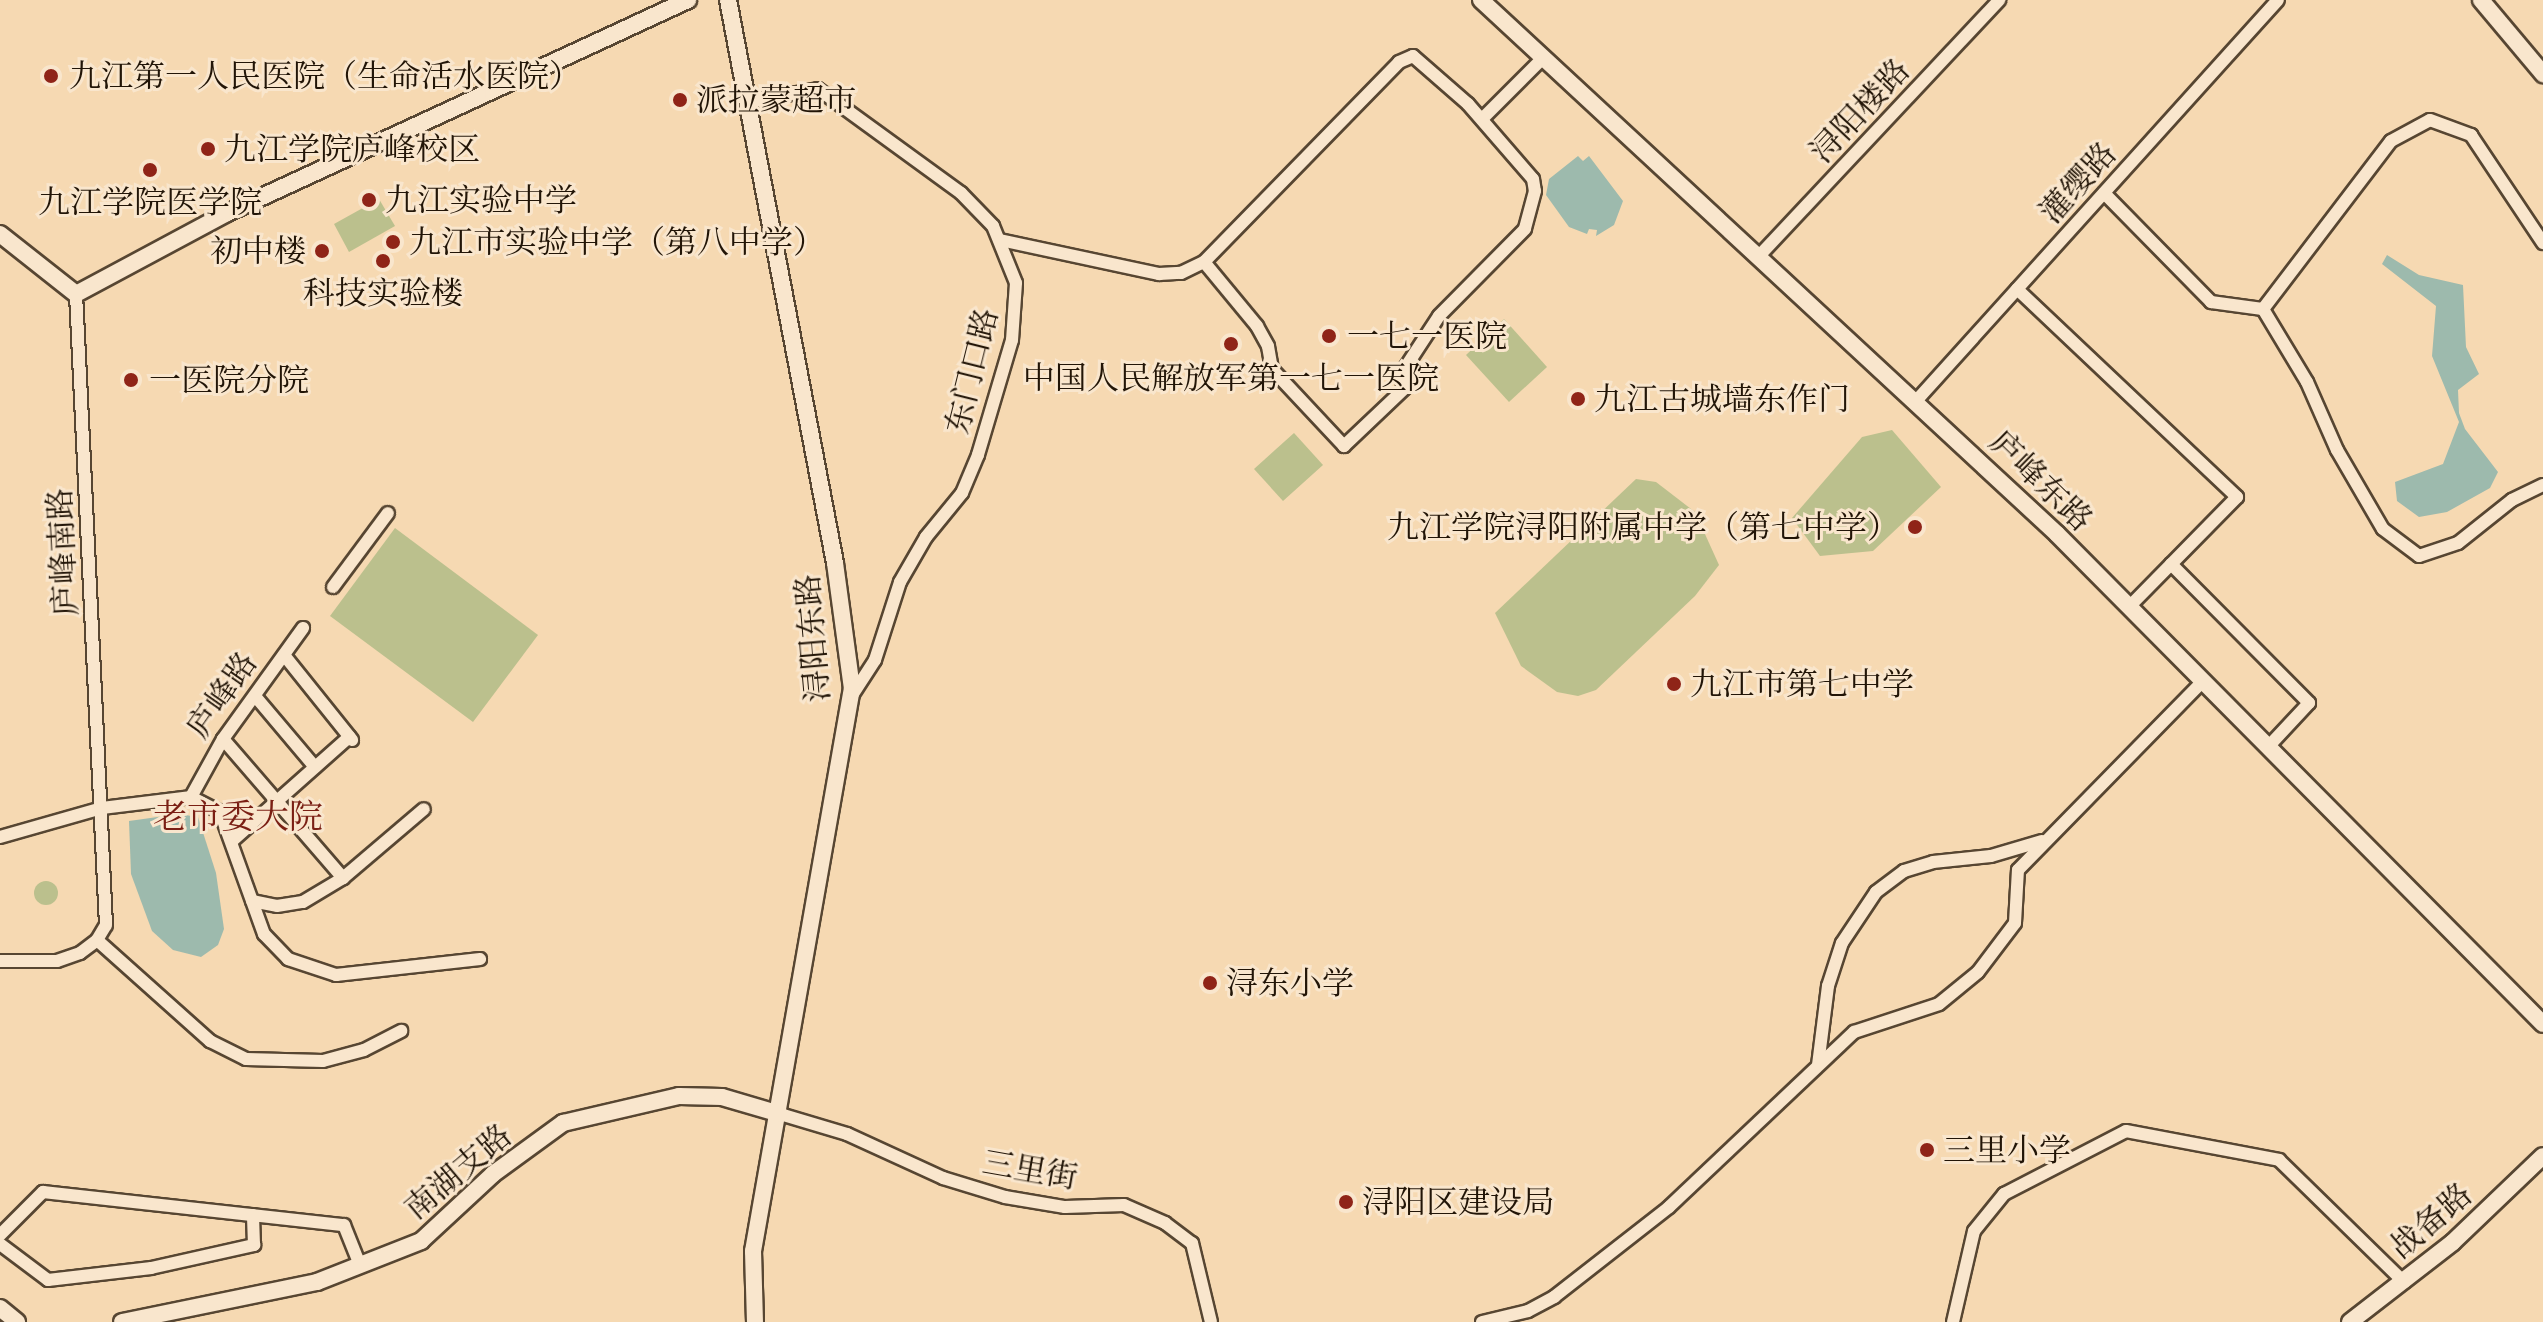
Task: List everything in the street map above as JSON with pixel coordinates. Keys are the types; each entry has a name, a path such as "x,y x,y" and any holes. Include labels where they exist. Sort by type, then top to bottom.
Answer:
{"main road":[{"path":"0,234 76,294 227,213 688,0"},
{"name":"浔阳东路","path":"728,0 835,563 851,697 780,1114 753,1251 755,1322"},
{"name":"庐峰东路","path":"1481,0 1916,401 2129,607 2543,1024"},
{"path":"2481,0 2543,74"},
{"name":"南湖支路","path":"122,1322 317,1282 421,1241 493,1174 563,1123 679,1096 722,1097 780,1114"},
{"name":"战备路","path":"2350,1322 2404,1282 2543,1156"},
{"path":"0,1308 17,1322"}],"street":[{"name":"浔阳楼路","path":"1759,256 1999,0"},
{"name":"灌缨路","path":"1916,401 2278,0"},
{"path":"1000,240 1159,274 1181,273 1204,262 1399,62 1413,56 1425,62 1482,119 1533,179 1535,191 1525,229 1439,316 1401,374 1404,389 1344,446 1272,369 1268,346 1257,326 1204,262"},
{"path":"1482,119 1544,57"},
{"name":"东门口路","path":"748,102 818,89 961,193 1000,240 1016,283 1017,311 978,455 962,493 926,537 900,582 875,660 851,697"},
{"path":"2263,309 2391,141 2430,120 2471,135 2543,243"},
{"path":"2104,193 2211,302 2263,309"},
{"path":"2017,289 2237,497 2129,607"},
{"name":"庐峰南路","path":"76,294 107,902 106,925 97,940"},
{"path":"2263,309 2307,382 2337,450 2383,529 2419,556 2458,543 2512,500 2543,485"},
{"path":"333,587 388,513"},
{"path":"2171,564 2309,703 2268,747"},
{"name":"庐峰路","path":"191,797 223,739 303,628"},
{"path":"232,841 351,739 284,655"},
{"path":"1482,1322 1528,1311 1554,1297 1669,1207 1854,1032 1939,1004 1978,972 2015,923 2018,870 2203,681"},
{"path":"255,696 315,767"},
{"path":"223,739 343,878"},
{"path":"0,837 102,808 191,797 214,806 232,841 264,934 277,949 321,974 480,959"},
{"path":"252,901 291,906 343,878 424,809"},
{"path":"1818,1065 1828,986 1842,943 1876,892 1904,871 1933,862 1991,856 2046,840"},
{"path":"0,961 57,961 97,940 210,1041 246,1059 323,1061 364,1050 401,1031"},
{"name":"三里街","path":"780,1114 847,1134 943,1178 1005,1197 1065,1207 1124,1205 1165,1223 1192,1243 1211,1322"},
{"path":"1953,1322 1974,1231 2004,1194 2126,1131 2279,1160 2404,1282"},
{"path":"0,1235 43,1192 344,1225 360,1265"},
{"path":"0,1244 48,1280 107,1274 254,1245 253,1215"}],"green space":[{"path":"379,199 395,226 349,252 334,224"},
{"path":"1504,319 1547,367 1509,402 1466,355"},
{"path":"1892,430 1941,487 1873,551 1820,556 1792,518 1862,437"},
{"path":"1294,433 1323,465 1283,501 1254,469"},
{"path":"1636,479 1656,482 1695,512 1719,565 1695,596 1596,690 1578,696 1557,692 1521,666 1495,613"},
{"path":"395,528 538,635 473,722 330,616"},
{"path":"46,881 55,884 58,893 55,902 46,905 37,902 34,893 37,884"}],"shaded area":[{"path":"1578,156 1583,161 1589,156 1623,201 1614,225 1596,236 1597,230 1589,229 1587,234 1569,227 1546,195 1549,179"},
{"path":"2387,255 2419,275 2463,285 2466,347 2479,374 2458,390 2459,413 2465,429 2498,472 2490,488 2447,512 2419,517 2397,501 2395,482 2443,464 2459,422 2432,356 2436,306 2382,264"},
{"path":"179,814 198,817 216,873 224,929 218,945 201,957 173,950 152,931 131,874 129,821"}],"place":[{"name":"九江第一人民医院（生命活水医院）","path":"51,76"},
{"name":"派拉蒙超市","path":"680,100"},
{"name":"九江学院庐峰校区","path":"208,149"},
{"name":"九江学院医学院","path":"150,170"},
{"name":"九江实验中学","path":"369,200"},
{"name":"九江市实验中学（第八中学）","path":"393,242"},
{"name":"初中楼","path":"322,251"},
{"name":"科技实验楼","path":"383,261"},
{"name":"一七一医院","path":"1329,336"},
{"name":"中国人民解放军第一七一医院","path":"1231,344"},
{"name":"一医院分院","path":"131,380"},
{"name":"九江古城墙东作门","path":"1578,399"},
{"name":"九江学院浔阳附属中学（第七中学）","path":"1915,527"},
{"name":"九江市第七中学","path":"1674,684"},
{"name":"浔东小学","path":"1210,983"},
{"name":"三里小学","path":"1927,1150"},
{"name":"浔阳区建设局","path":"1346,1202"}],"district":[{"name":"老市委大院","path":"238,817"}]}
